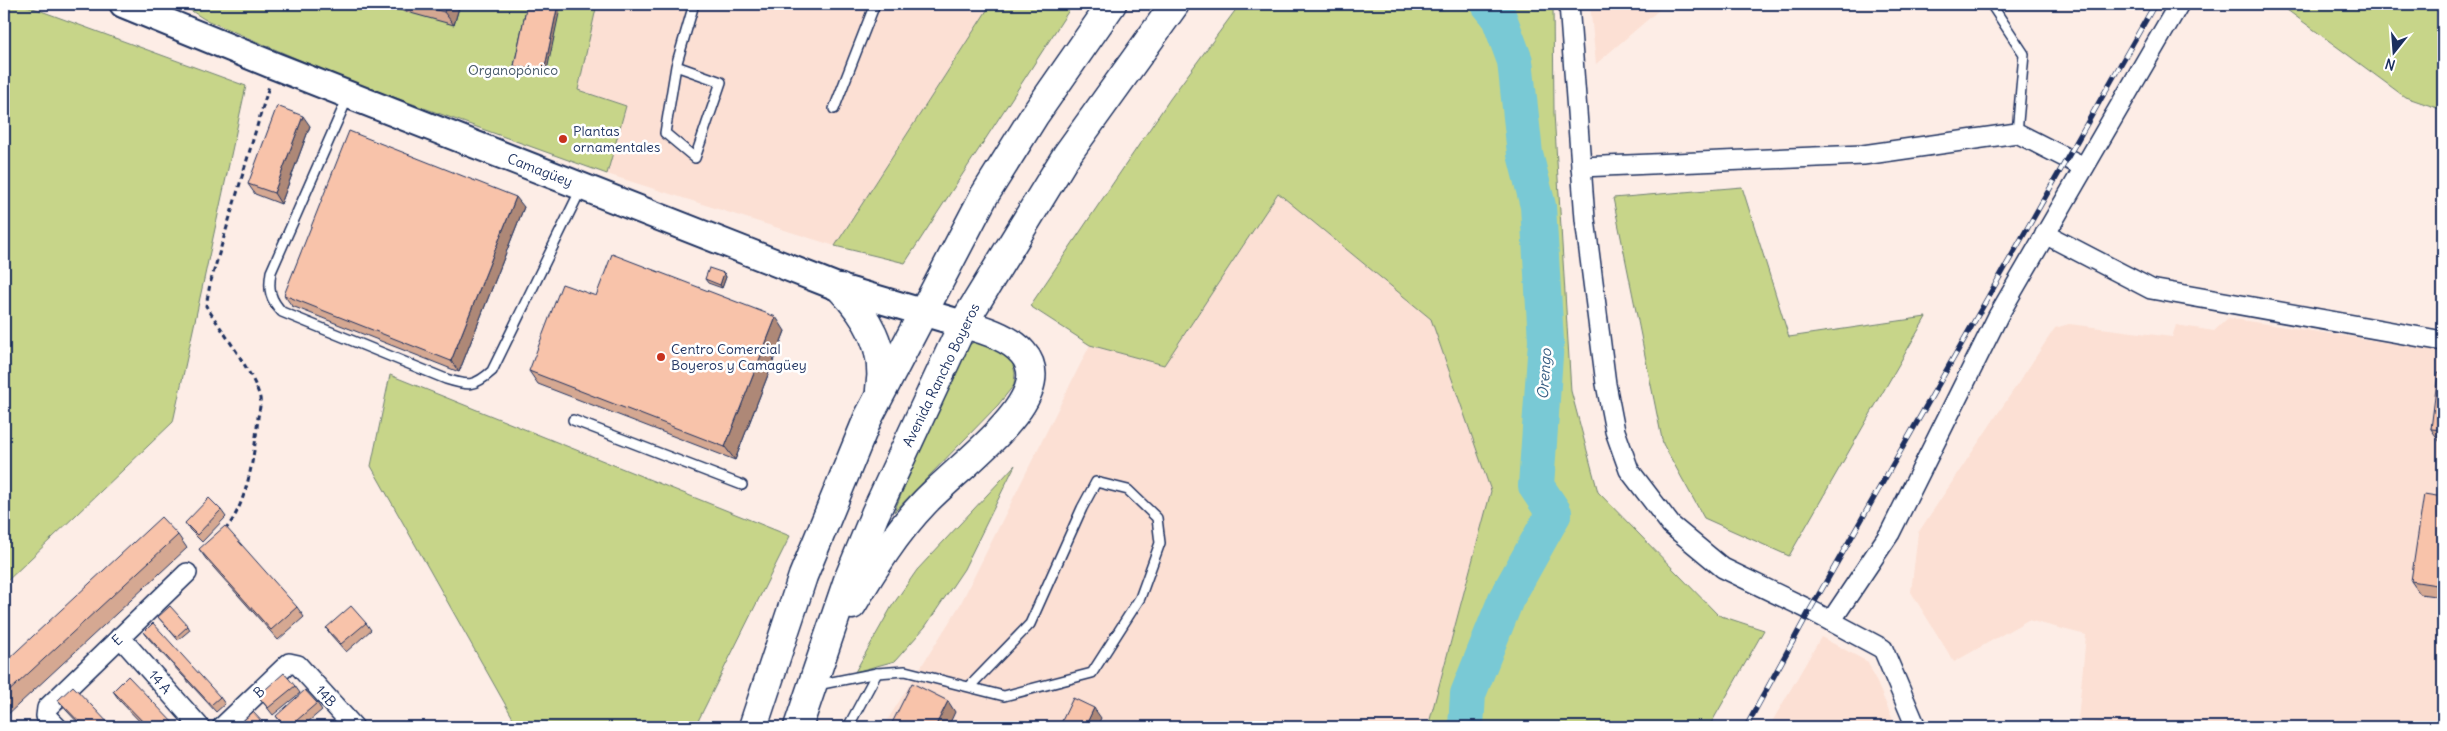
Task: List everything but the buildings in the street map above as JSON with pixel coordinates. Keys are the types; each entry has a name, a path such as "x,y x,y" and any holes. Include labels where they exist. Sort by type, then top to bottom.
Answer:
{"highway":[{"path":"868,418 984,196 1034,116 1112,4"},
{"name":"Avenida Rancho Boyeros","path":"798,727 810,686 848,580 875,514 963,324 1066,156 1176,4"},
{"path":"752,727 803,576 879,394 882,379 879,350 874,334 861,311 840,288"},
{"path":"810,686 861,588 899,532 925,502 1014,417 1029,391 1032,370 1022,349 999,334 963,324"}],"main road":[{"name":"Camagüey","path":"123,4 275,66 840,288 963,324"}],"street":[{"path":"1569,4 1585,219 1606,384 1615,431 1629,470 1671,525 1723,568 1883,649 1916,727"},
{"path":"1831,621 1890,533 1998,316 2179,4"},
{"path":"1581,167 1863,155 2017,133 2084,167"},
{"path":"2045,234 2152,289 2443,341"},
{"name":"E","path":"57,727 46,716 47,708 187,573"},
{"name":"14 A","path":"120,637 200,727"},
{"name":"B","path":"222,727 289,663 298,665"},
{"name":"14B","path":"298,665 354,727"}],"lane":[{"path":"676,66 721,82 694,158 665,133 676,66 694,4"},
{"path":"834,109 875,4"},
{"path":"1991,4 2024,54 2017,133"},
{"path":"349,95 271,272 268,290 273,302 282,312 446,380 465,385 480,382 492,371 582,187"},
{"path":"573,420 742,485"},
{"path":"810,686 877,673 905,671 1004,696 1092,673 1140,598 1160,544 1158,518 1128,490 1096,482 1082,508 1030,624 970,686"},
{"path":"848,727 877,673"}],"path":[{"path":"219,536 232,522 245,490 256,442 260,399 245,367 206,306 210,284 275,66"}],"shaded area":[{"path":"597,4 991,4 835,246 607,174 626,106 578,90"},
{"path":"1590,4 1666,4 1596,64"},
{"path":"1278,193 1431,319 1491,491 1428,727 883,727 960,605 1090,345 1164,365"},
{"path":"2228,318 2443,351 2443,727 2137,727 2078,720 2086,635 2028,620 1954,662 1911,592 1918,533 2055,328 2069,324 2172,337 2176,325 2214,331"},
{"path":"1821,637 1868,662 1896,727 1769,727"}],"green space":[{"path":"4,4 22,4 246,86 173,422 4,584"},
{"name":"Organopónico","path":"181,4 597,4 578,90 626,106 607,174 349,81 204,19"},
{"path":"991,4 1073,4 905,263 835,246"},
{"path":"1240,4 1553,4 1554,113 1571,391 1598,492 1718,615 1764,630 1709,727 1428,727 1491,491 1431,319 1278,193 1164,365 1090,345 1030,306 1170,99"},
{"path":"2279,4 2443,4 2443,110 2405,97"},
{"path":"1742,187 1789,337 1926,317 1789,556 1704,518 1663,444 1613,198"},
{"path":"974,342 989,344 1012,361 1015,373 1014,385 998,405 894,512 964,348"},
{"path":"390,375 790,536 695,727 518,727 371,466"},
{"path":"1015,465 964,569 925,627 895,661 855,672 892,606 917,570"}],"waterway":[{"name":"Orengo","path":"1466,727 1468,694 1506,599 1554,513 1536,486 1546,341 1538,206 1525,154 1515,61 1498,15 1489,4"}],"railway":[{"path":"1746,727 1810,610 2155,4"}],"place":[{"name":"Plantas ornamentales","path":"563,139"},
{"name":"Centro Comercial Boyeros y Camagüey","path":"661,357"}]}
